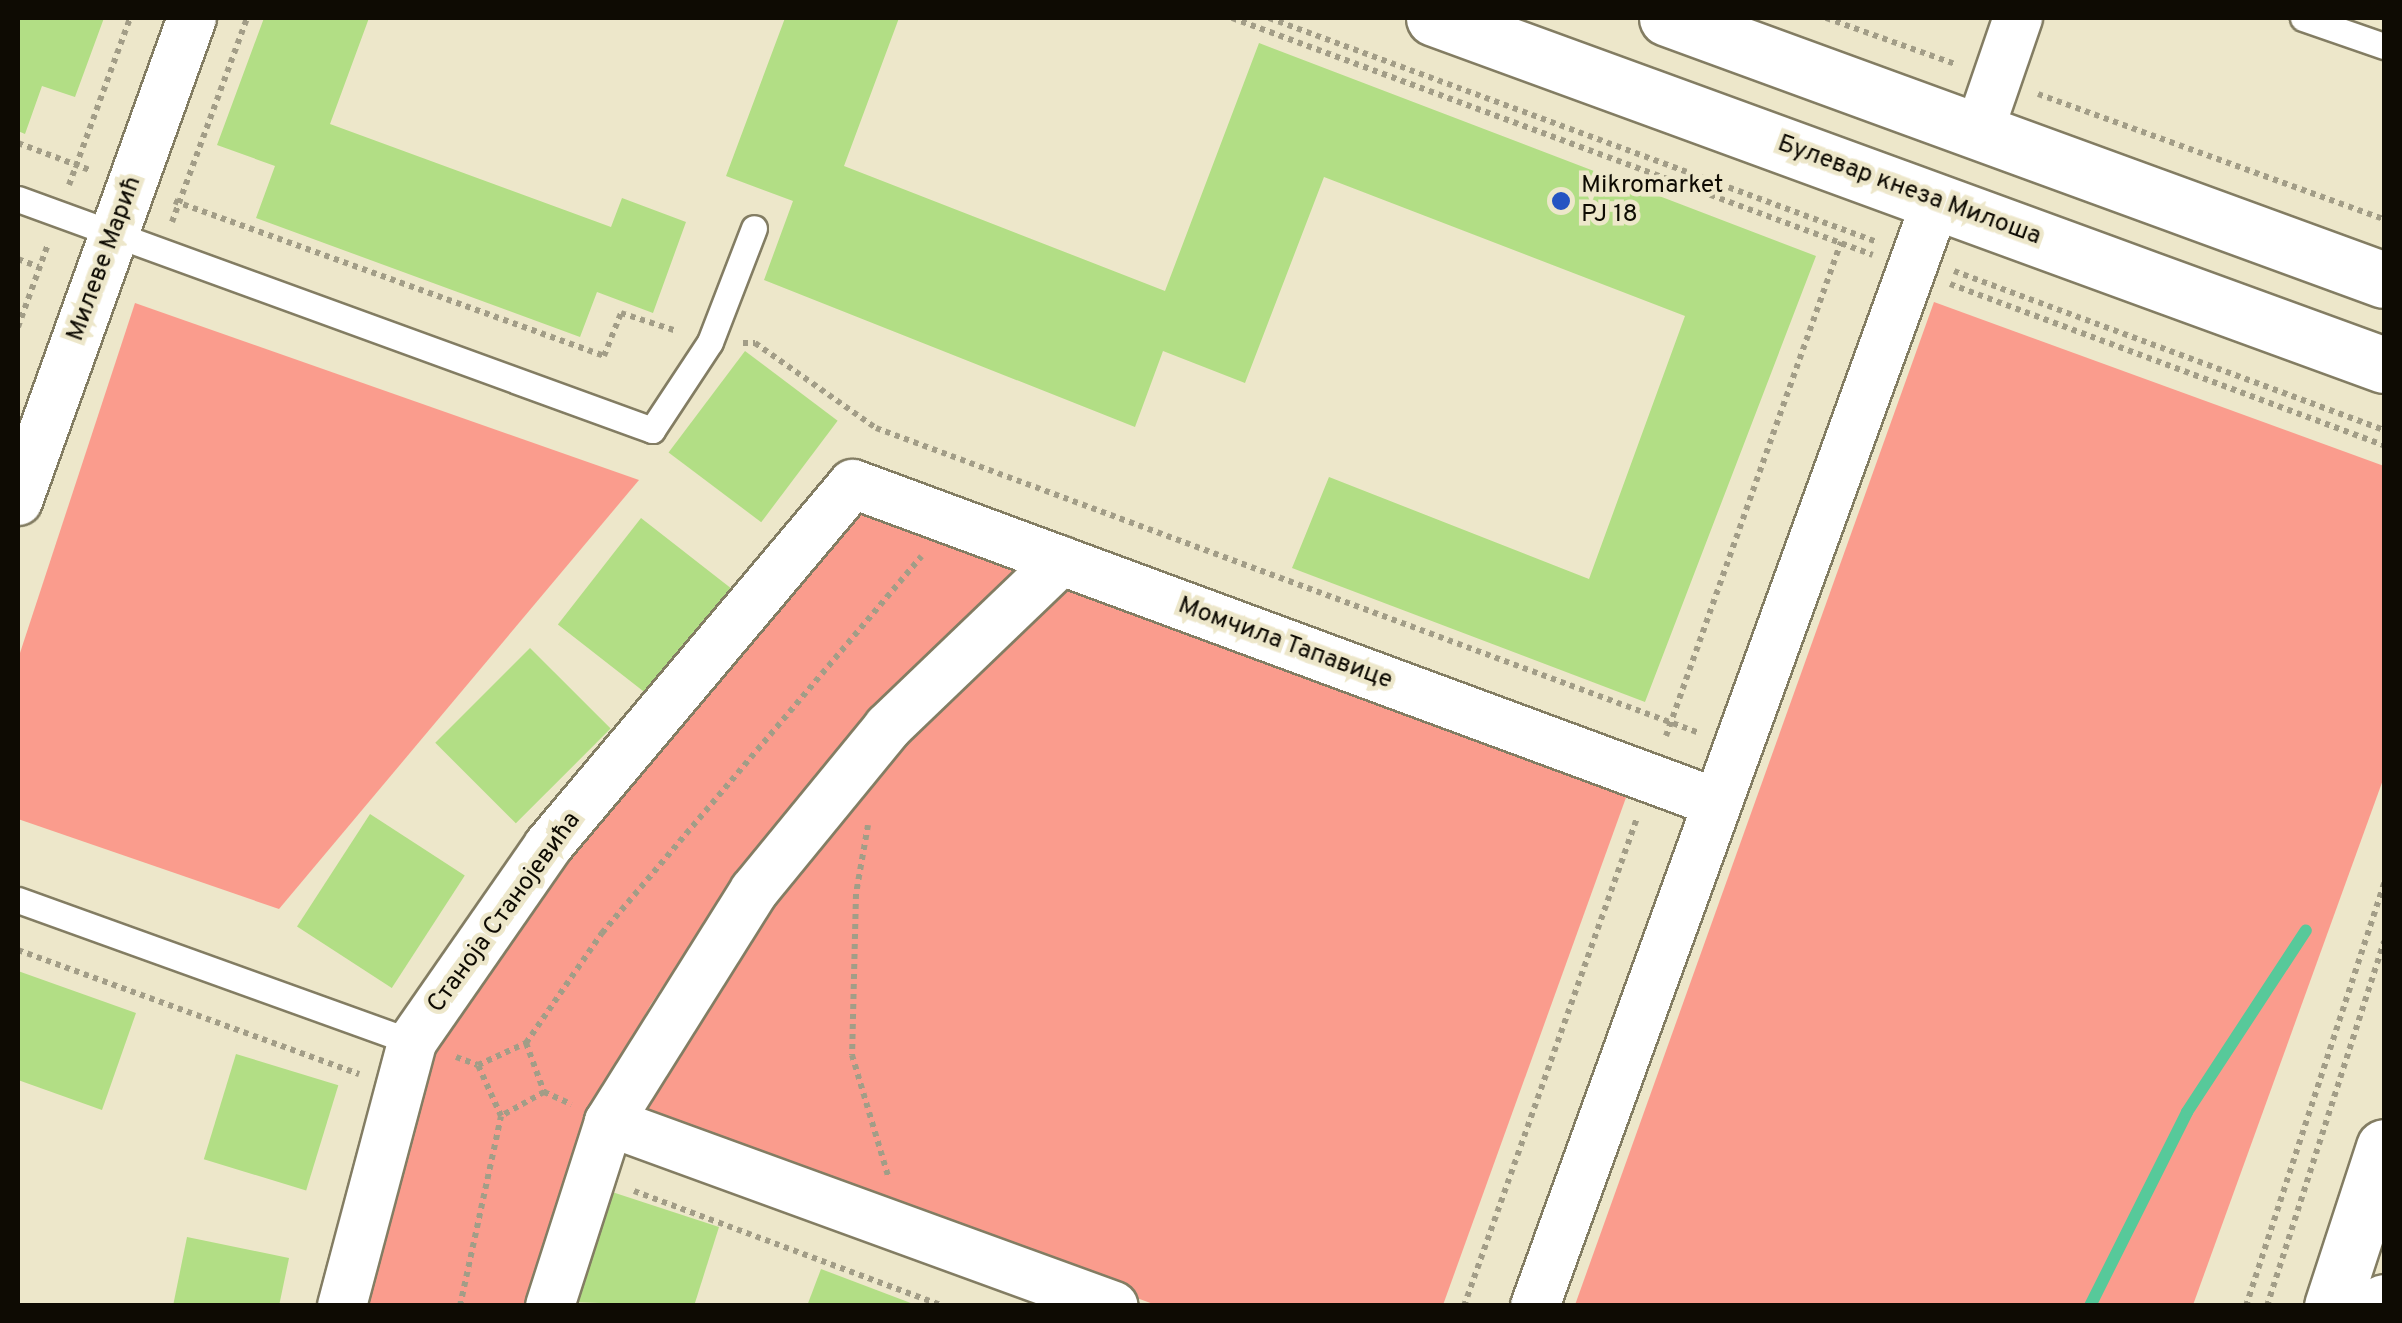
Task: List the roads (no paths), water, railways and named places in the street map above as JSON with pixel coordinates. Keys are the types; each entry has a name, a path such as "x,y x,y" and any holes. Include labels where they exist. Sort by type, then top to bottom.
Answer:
{"main road":[{"name":"Булевар кнеза Милоша","path":"1434,18 2384,365"},
{"path":"1667,18 2384,280"},
{"path":"2332,1306 2384,1148"}],"street":[{"name":"Милеве Марић","path":"18,501 192,18"},
{"path":"1979,132 2018,18"},
{"path":"1535,1306 1936,202"},
{"name":"Момчила Тапавице","path":"853,484 1717,803"},
{"name":"Станоја Станојевића","path":"342,1306 412,1042 548,846 853,484"},
{"path":"550,1306 608,1122 754,891 888,726 1062,561"},
{"path":"608,1122 1114,1306"}],"lane":[{"path":"2302,18 2329,22 2384,46"},
{"path":"18,198 652,430 710,342 754,228"},
{"path":"18,900 412,1042"}],"waterway":[{"path":"2090,1306 2187,1112 2306,930"}],"place":[{"name":"Mikromarket PJ 18","path":"1561,201"}]}
